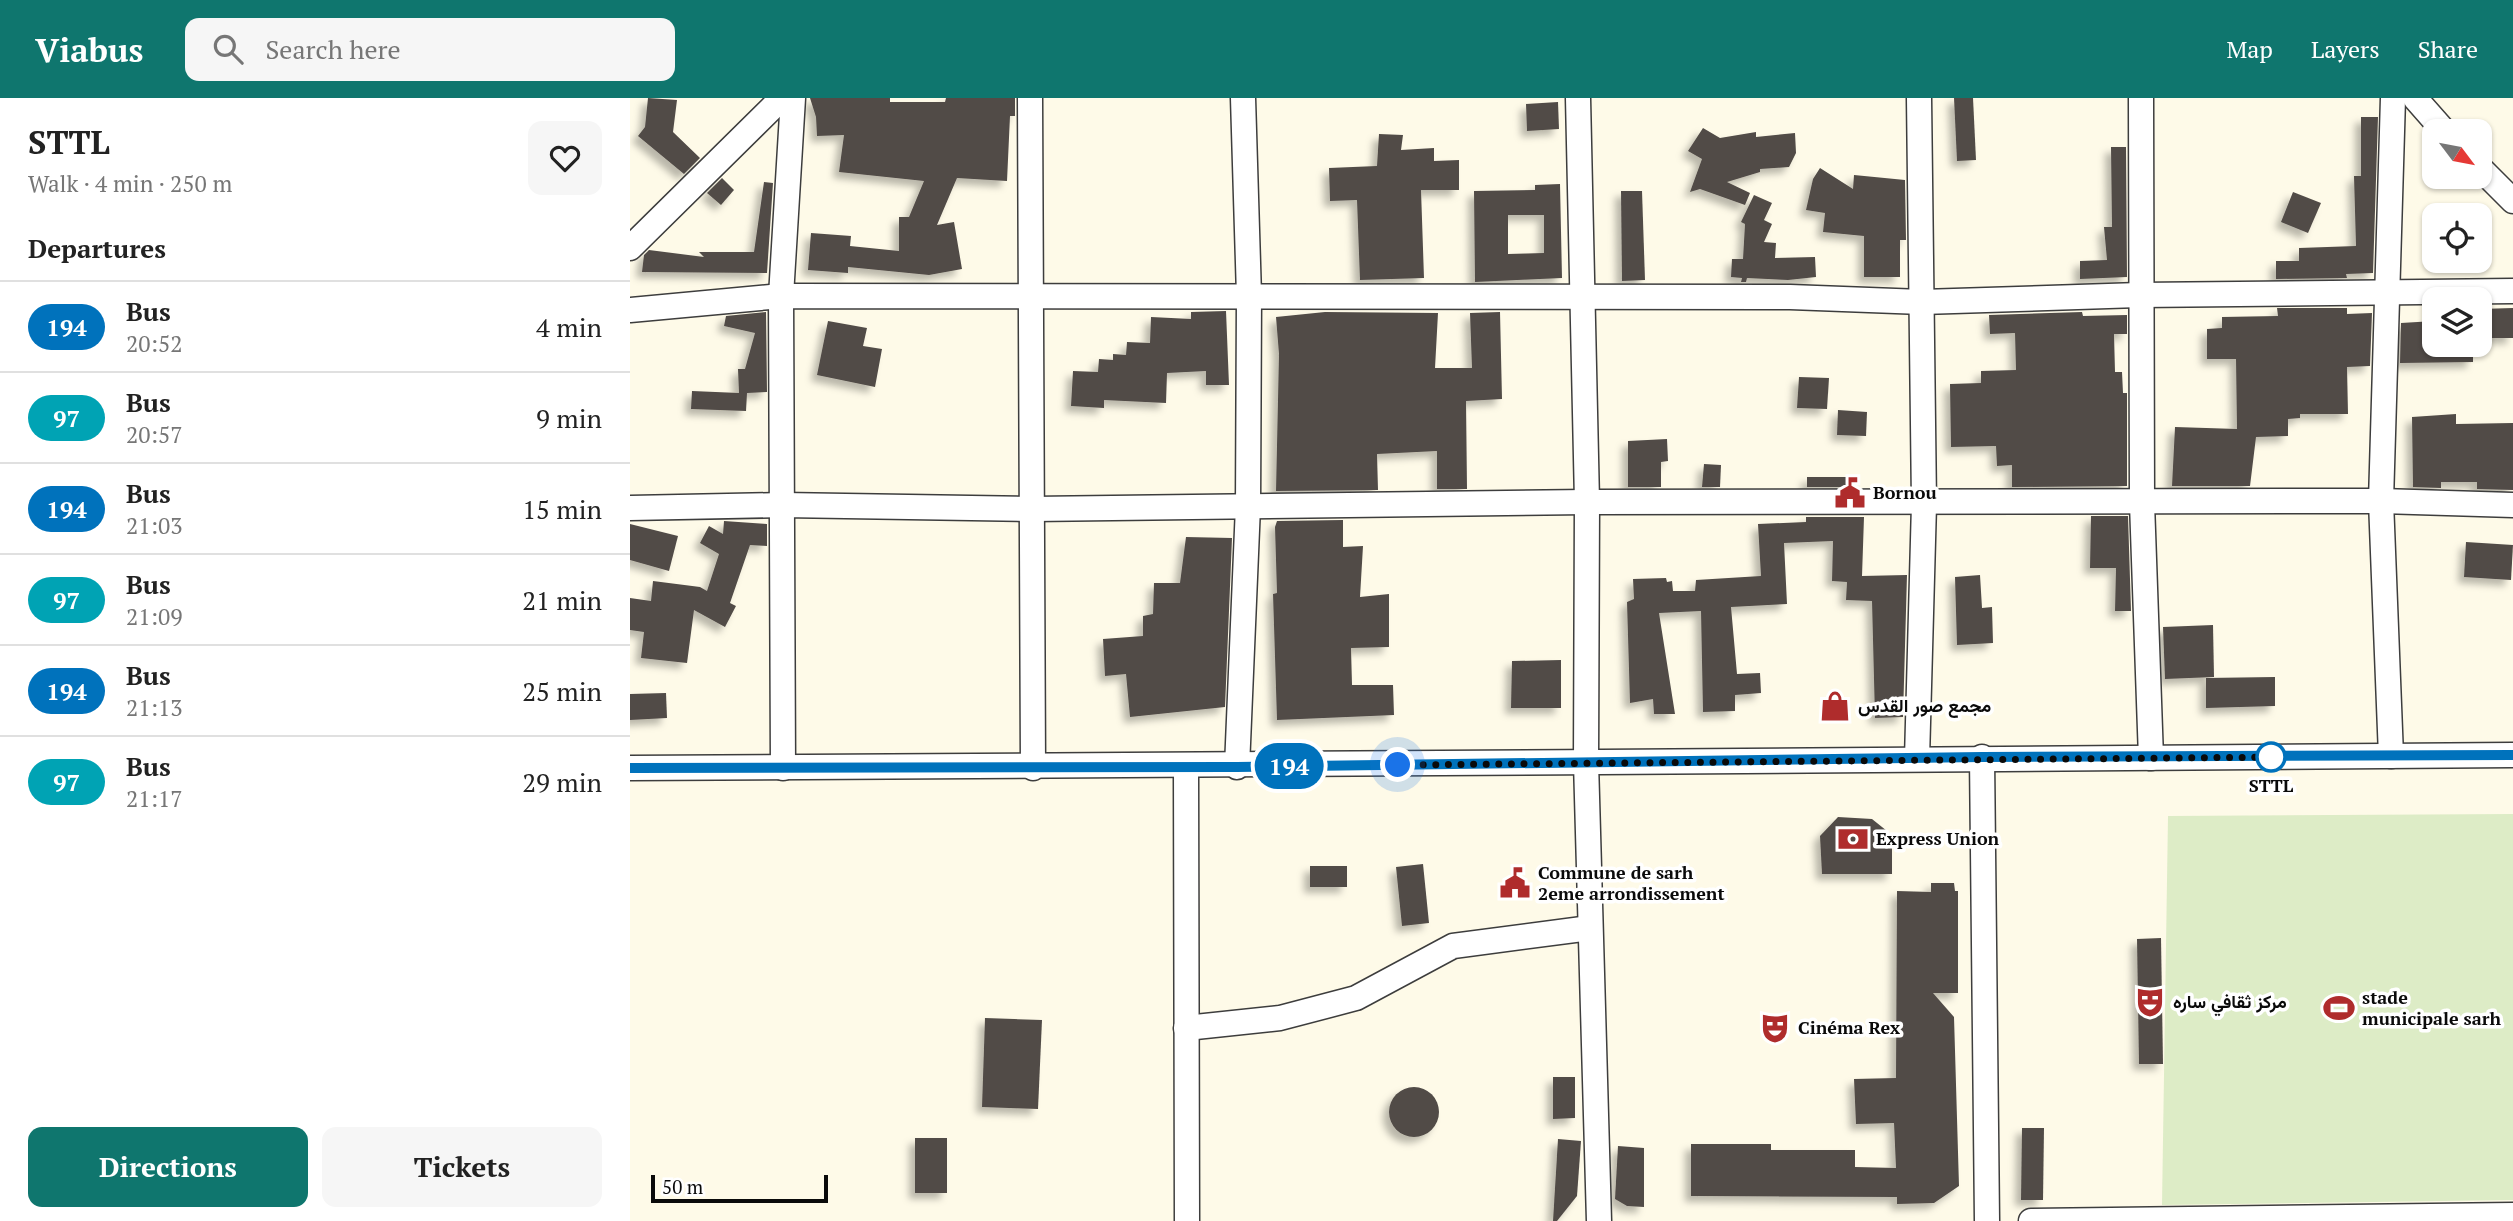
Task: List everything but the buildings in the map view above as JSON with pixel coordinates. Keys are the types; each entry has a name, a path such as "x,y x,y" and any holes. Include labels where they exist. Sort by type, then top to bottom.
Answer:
{"street":[{"path":"630,248 782,98"},
{"path":"783,768 781,296 793,98"},
{"path":"1030,98 1032,768"},
{"path":"1237,767 1248,506 1249,296 1243,98"},
{"path":"1578,98 1587,502 1586,762 1599,1221"},
{"path":"1917,759 1924,504 1919,98"},
{"path":"2141,98 2139,295 2142,503 2151,758"},
{"path":"2390,756 2381,501 2393,98"},
{"path":"2415,98 2433,119"},
{"path":"2492,179 2513,201"},
{"path":"630,310 781,296 1790,297 1922,302 2139,295 2513,291"},
{"path":"630,508 783,505 1033,509 1587,502 1924,504 2381,501 2513,505"},
{"path":"630,768 1237,767 1982,757 2513,755"},
{"path":"1982,757 1987,1221"},
{"path":"1186,767 1186,1221"},
{"path":"1186,1028 1280,1018 1356,998 1453,946 1590,928"},
{"path":"2031,1221 2510,1217"}],"green space":[{"name":"stade municipale sarh","path":"2513,814 2513,1200 2162,1205 2168,816"}],"bus line":[{"name":"194","path":"630,768 1237,767 1982,757 2513,755"}],"place":[{"name":"Bornou","path":"1850,493"},
{"name":"مجمع صور القدس","path":"1835,706"},
{"name":"STTL","path":"2271,757"},
{"name":"Express Union","path":"1853,839"},
{"name":"Commune de sarh 2eme arrondissement","path":"1515,883"},
{"name":"مركز ثقافي ساره","path":"2150,1002"},
{"name":"stade municipale sarh","path":"2339,1008"},
{"name":"Cinéma Rex","path":"1775,1028"}],"route":[{"path":"1398,765 1982,757 2151,758 2284,757 2271,757"}]}
